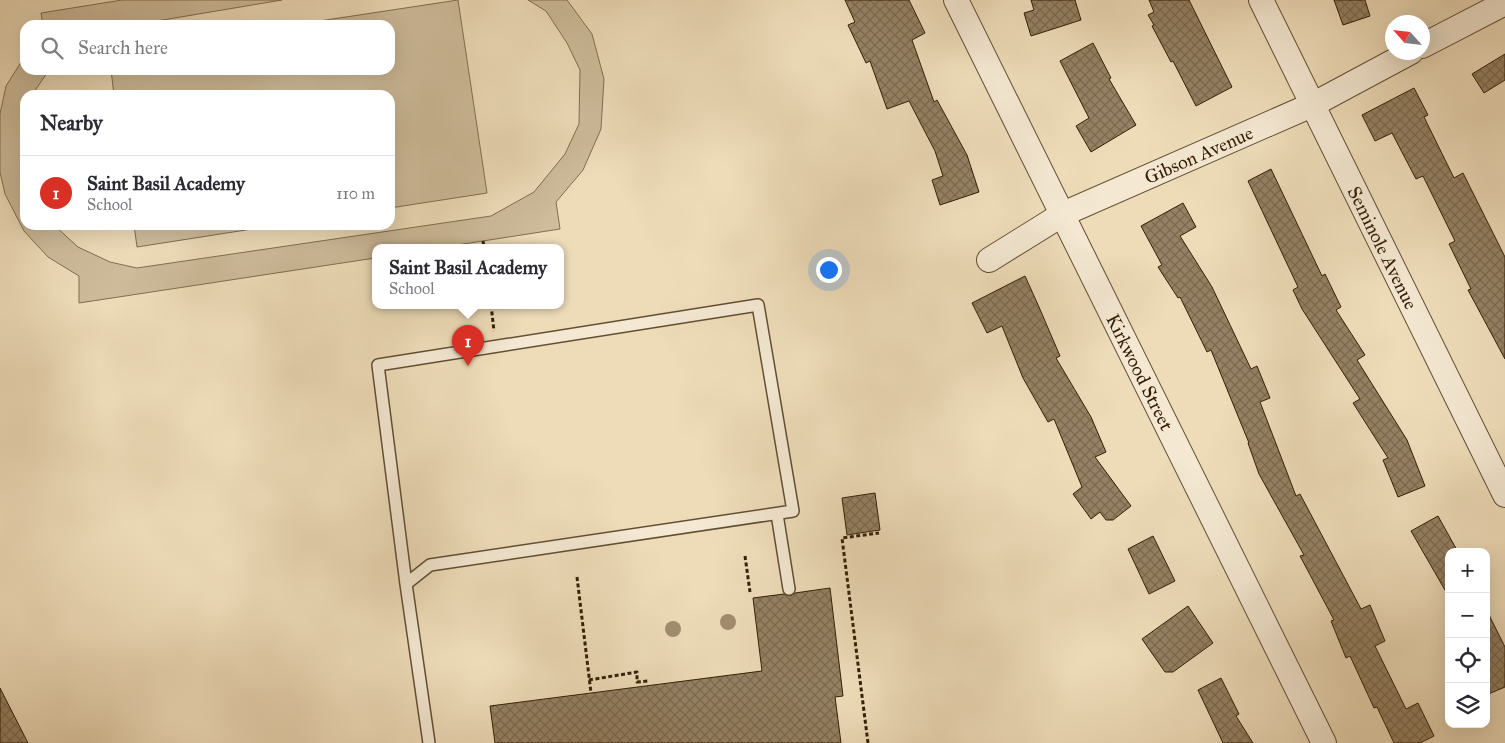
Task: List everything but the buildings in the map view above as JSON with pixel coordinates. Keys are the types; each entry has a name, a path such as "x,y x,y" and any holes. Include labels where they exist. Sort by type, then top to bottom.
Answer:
{"street":[{"name":"Kirkwood Street","path":"956,0 1324,743"},
{"name":"Seminole Avenue","path":"1262,0 1505,495"},
{"path":"1430,42 1505,3"},
{"name":"Gibson Avenue","path":"989,260 1063,214 1314,104 1396,60"}],"lane":[{"path":"406,584 430,565 793,511 758,305 378,365 406,584 429,743"},
{"path":"777,514 788,589"}],"path":[{"path":"491,309 496,346"},
{"path":"868,743 842,538 879,533"},
{"path":"745,556 750,592"},
{"path":"577,577 591,693"},
{"path":"589,680 637,672 637,682 648,681"}],"shaded area":[{"path":"122,0 282,0 163,20 42,20 41,13"},
{"path":"458,0 487,193 395,207 395,90 113,90 112,75 395,75 395,20 326,20"},
{"path":"528,0 567,0 592,34 604,79 601,129 583,170 556,202 560,229 463,244 372,244 372,258 79,303 79,276 48,257 23,230 59,230 78,247 110,262 137,268 491,216 534,192 565,154 579,124 580,70 567,43 546,11"},
{"path":"20,64 20,75 46,75 35,90 20,90 20,223 5,194 0,172 0,114 6,86"},
{"path":"135,230 246,230 137,247"}],"place":[{"name":"Saint Basil Academy","path":"468,366"}]}
